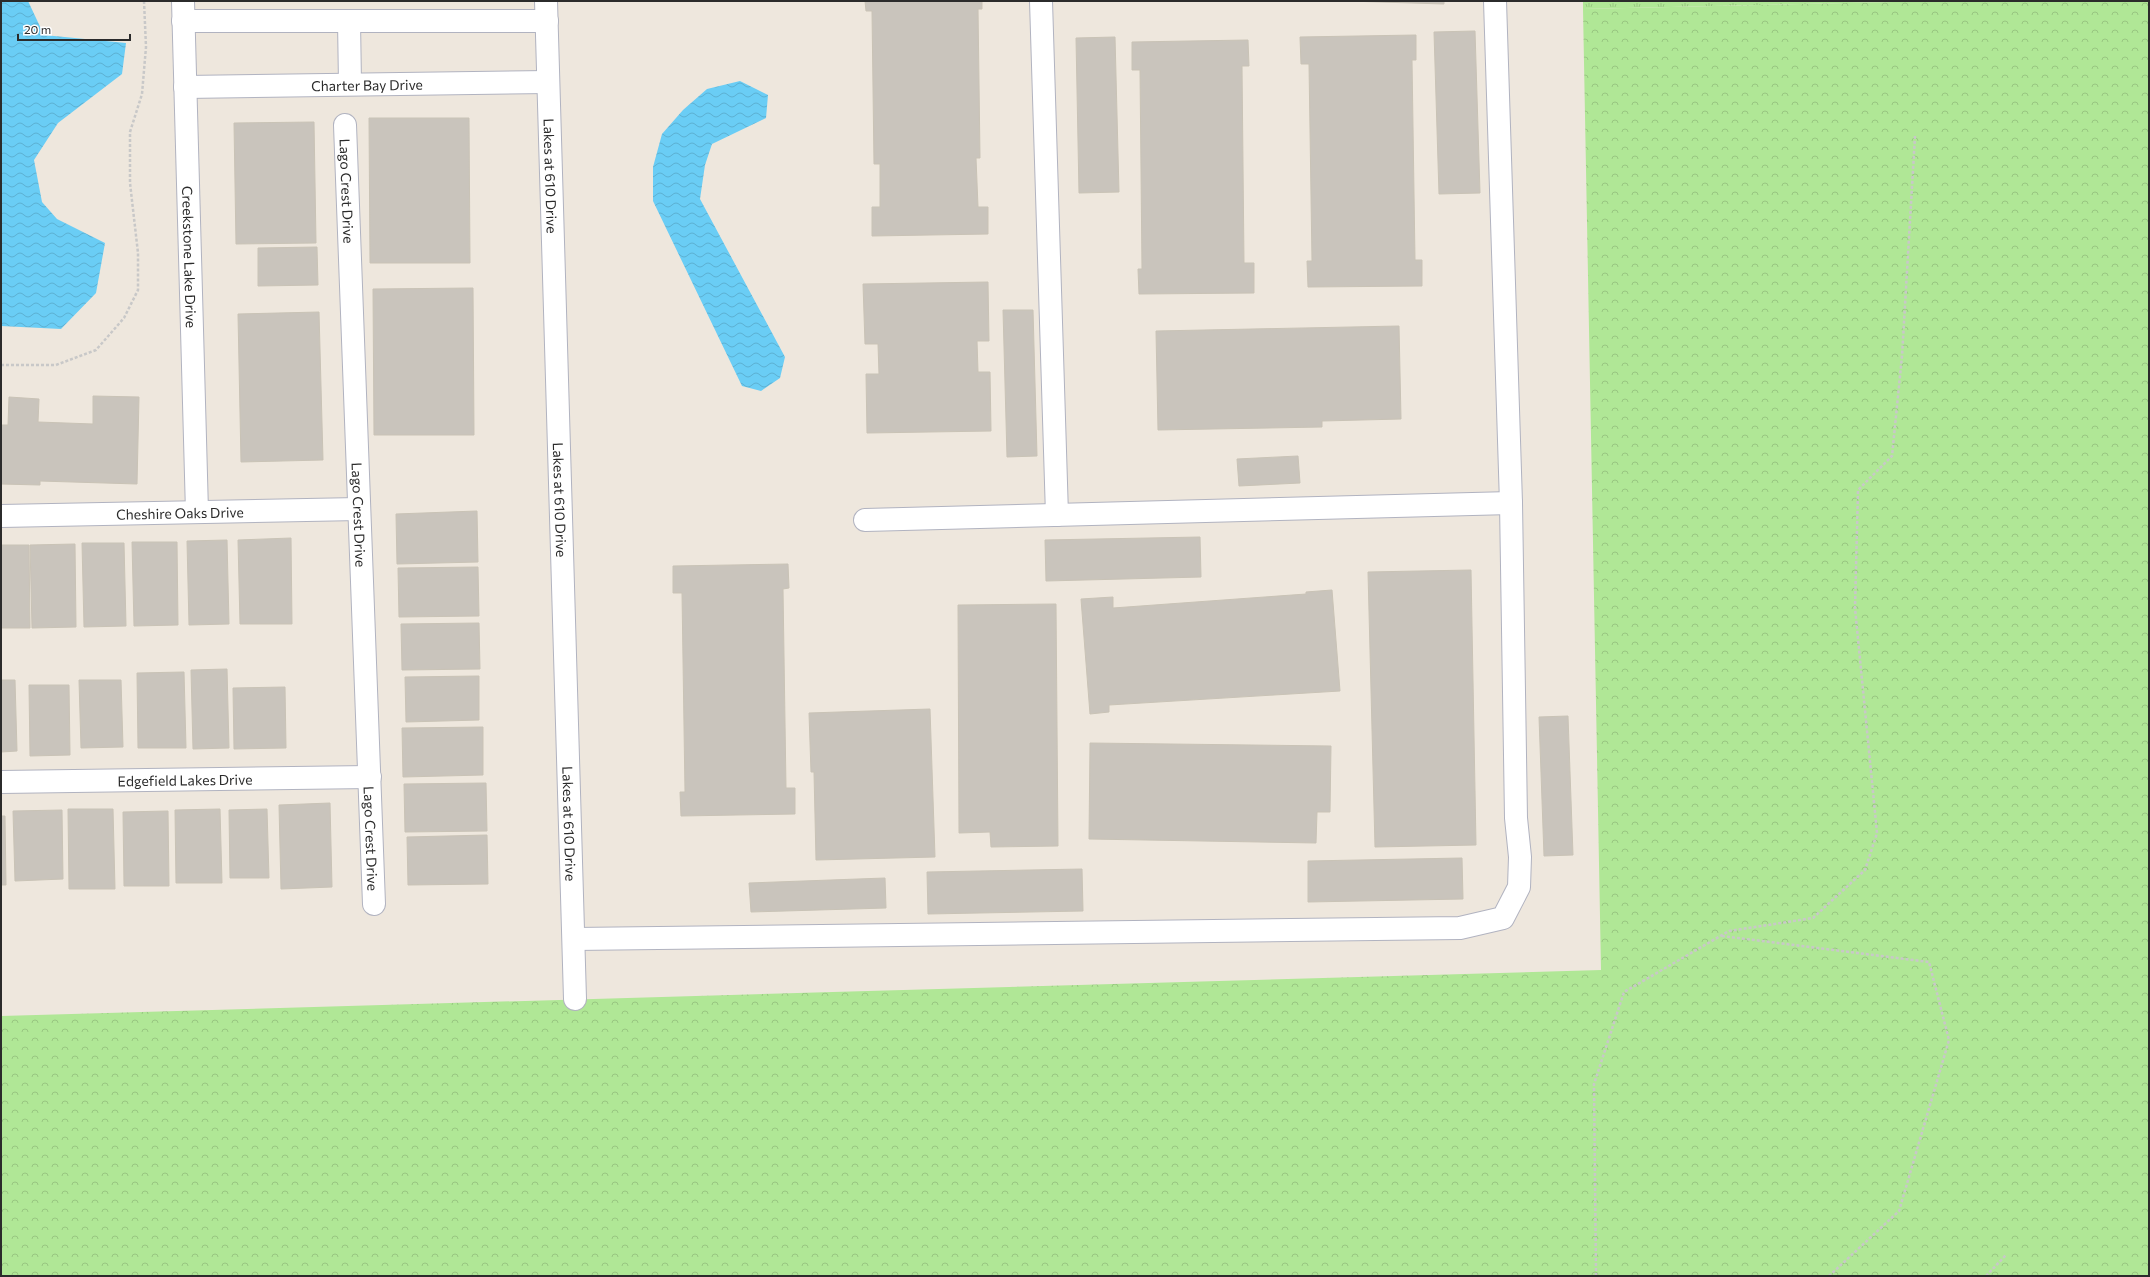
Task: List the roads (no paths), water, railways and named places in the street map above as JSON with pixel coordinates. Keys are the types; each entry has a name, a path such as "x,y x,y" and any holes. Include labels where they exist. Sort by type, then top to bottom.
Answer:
{"street":[{"path":"1041,1 1058,515"},
{"path":"574,939 1460,928 1503,918 1519,887 1520,856 1516,818 1511,503 1495,1"},
{"path":"183,11 349,21 547,11"},
{"name":"Creekstone Lake Drive","path":"183,11 197,512"},
{"name":"Lakes at 610 Drive","path":"547,11 576,1000"},
{"path":"349,21 350,84"},
{"name":"Charter Bay Drive","path":"185,87 548,82"},
{"name":"Lago Crest Drive","path":"345,124 374,904"},
{"path":"865,520 1511,503"},
{"name":"Cheshire Oaks Drive","path":"1,516 359,509"},
{"name":"Edgefield Lakes Drive","path":"1,782 370,777"}],"water":[{"path":"1,1 28,1 44,35 126,43 122,74 58,123 34,160 42,202 57,219 105,243 96,293 61,329 1,326"},
{"path":"740,81 768,95 766,118 712,144 705,165 700,199 785,357 780,378 761,391 742,386 653,201 653,167 662,134 683,110 707,89"}]}
